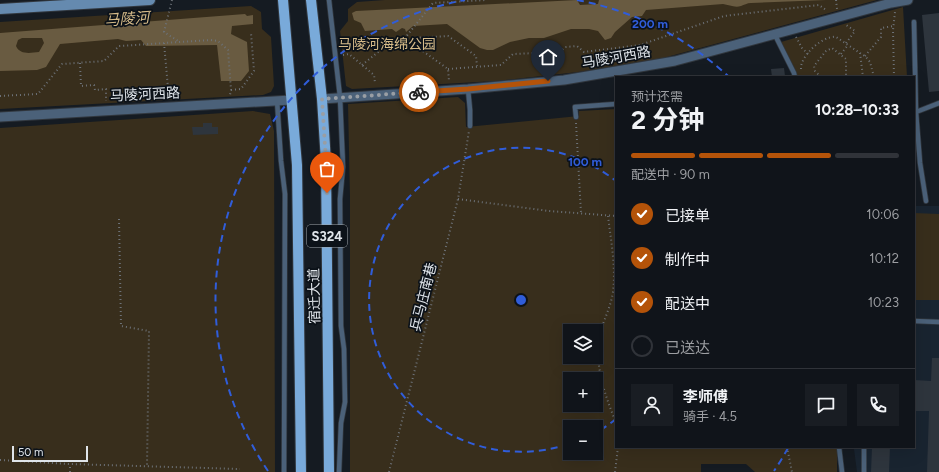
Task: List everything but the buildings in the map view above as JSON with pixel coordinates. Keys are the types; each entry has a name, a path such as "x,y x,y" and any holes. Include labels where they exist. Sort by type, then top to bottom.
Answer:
{"main road":[{"name":"宿迁大道","path":"283,0 297,166 301,472"},
{"name":"宿迁大道","path":"311,0 322,99 326,162 329,472"}],"street":[{"path":"0,9 96,2 150,0"},
{"name":"马陵河西路","path":"322,99 468,89 564,80 675,61 895,2 908,0"},
{"name":"马陵河西路","path":"0,117 291,100"}],"lane":[{"path":"329,0 340,98 343,167 340,199 341,326 344,349 344,402 341,422 338,472"},
{"path":"914,22 916,112 920,163 926,201"},
{"path":"775,35 795,76"},
{"path":"468,89 470,126"},
{"path":"277,100 285,194 284,472"},
{"path":"916,112 939,103"},
{"path":"576,117 575,107 615,104"},
{"path":"915,321 939,322"},
{"path":"839,448 842,472"},
{"path":"864,448 864,472"}],"path":[{"path":"172,0 164,32 179,42"},
{"path":"397,48 400,42 433,3 486,0"},
{"path":"894,76 894,26 896,17 895,2"},
{"path":"362,65 382,49 417,47 448,69 501,65 513,54 560,52 565,47 577,46 584,52 640,45 724,16 819,5 854,31 841,54"},
{"path":"865,56 881,37 881,28 894,26"},
{"path":"793,30 802,48 808,54"},
{"path":"0,96 38,94 62,64 104,61 119,46 179,42 218,41 228,50 231,90 241,89 254,71 251,33"},
{"path":"405,48 412,38 448,36 476,56 477,67"},
{"path":"801,71 801,61 821,40 830,36 836,37 865,56 870,62 874,76"},
{"path":"164,43 169,107"},
{"path":"820,76 815,71 814,66 829,49 834,49 846,59 846,76"},
{"path":"860,53 863,76"},
{"path":"339,55 349,54 374,76 375,83"},
{"path":"80,62 81,86 94,85 95,90 106,89 107,110"},
{"path":"448,69 450,90"},
{"path":"576,117 580,213"},
{"name":"兵马庄南巷","path":"389,472 458,199 470,126"},
{"path":"458,199 615,216"},
{"path":"608,216 613,252 613,293 609,310 602,328 599,350 599,369 602,388 615,420"},
{"path":"119,219 120,326 149,331 147,466"},
{"path":"615,472 618,448"},
{"path":"787,448 792,472"},
{"path":"0,460 70,464 240,469"},
{"path":"70,464 70,472"}],"shaded area":[{"path":"577,0 580,5 598,4 599,0 826,0 750,3 736,7 723,4 646,10 642,16 632,17 615,32 611,38 605,40 598,31 589,29 571,29 544,38 529,38 510,42 493,50 480,48 447,24 413,26 406,32 405,29 402,28 396,32 392,29 365,31 361,23 354,20 352,13 356,11"},
{"path":"245,14 247,16 253,15 253,24 232,26 231,34 247,42 249,71 241,81 221,81 217,45 146,46 141,40 126,41 118,39 60,44 46,67 37,70 0,71 0,33","holes":["22,38 42,38 44,43 39,52 23,52 16,46 18,40"]},
{"path":"915,206 939,206 939,472 857,472 854,449 915,448"}],"green space":[{"name":"马陵河海绵公园","path":"385,0 877,0 663,58 578,72 496,81 352,89 346,86 340,31 348,21 348,9 357,2"},
{"path":"251,6 261,12 262,29 271,37 274,86 271,92 263,95 0,109 0,22"},
{"path":"903,7 907,76 796,76 795,71 781,42"},
{"path":"458,97 465,103 466,127 579,116 579,111 615,109 615,448 837,448 837,472 755,472 746,464 701,464 701,472 350,472 350,197 348,104"},
{"path":"253,111 270,114 274,131 275,472 0,472 0,128"},
{"path":"915,213 939,214 939,300 915,300"}],"way so far":[{"path":"327,193 322,99 419,92"}],"route":[{"path":"419,92 548,81"}],"water label":[{"name":"马陵河","path":"127,19"}]}
